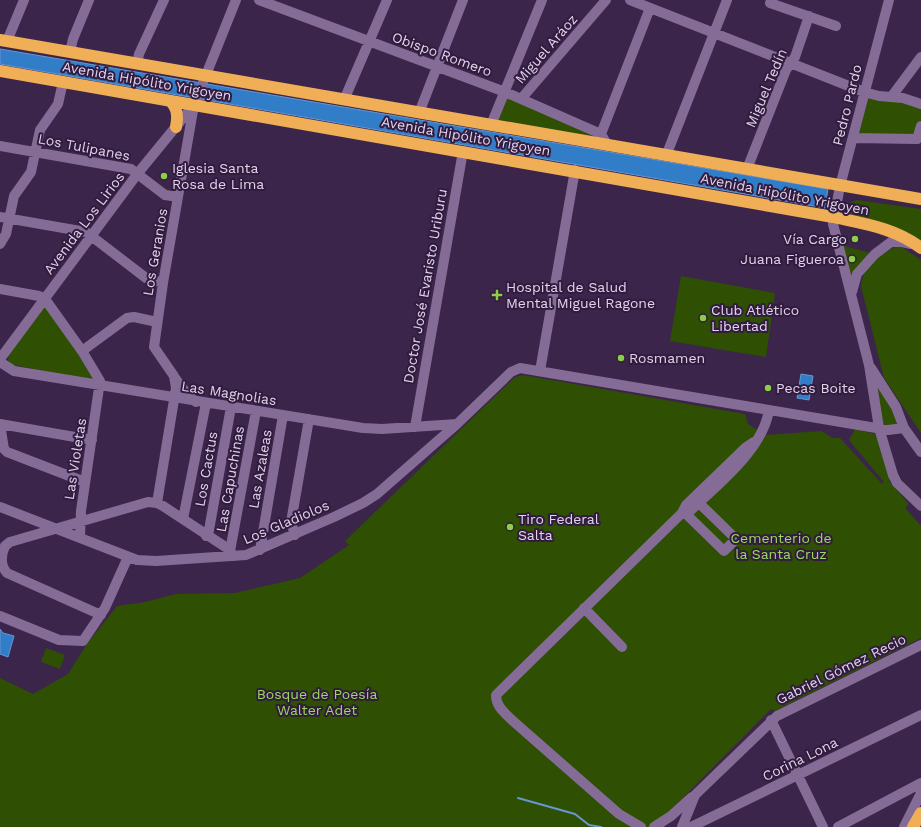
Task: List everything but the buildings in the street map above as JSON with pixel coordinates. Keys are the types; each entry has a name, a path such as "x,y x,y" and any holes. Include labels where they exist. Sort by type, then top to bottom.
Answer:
{"highway":[{"name":"Avenida Hipólito Yrigoyen","path":"4,40 419,114 492,125 921,199"},
{"name":"Avenida Hipólito Yrigoyen","path":"0,71 575,170 833,217 895,232 906,237 921,248"},
{"path":"170,101 176,110 176,127"},
{"path":"913,827 921,813"}],"street":[{"path":"4,40 24,0"},
{"path":"70,52 73,39 89,0"},
{"path":"137,64 139,54 164,0"},
{"path":"194,105 204,76 236,0"},
{"name":"Obispo Romero","path":"259,0 436,68 505,92 601,134"},
{"path":"344,100 387,0"},
{"path":"419,114 463,0"},
{"path":"492,125 542,0"},
{"name":"Miguel Aráoz","path":"521,99 606,0"},
{"path":"630,0 864,92 879,96 892,96 921,104"},
{"path":"666,156 726,0"},
{"name":"Pedro Pardo","path":"833,217 864,92 889,0"},
{"path":"770,3 836,26"},
{"path":"608,146 601,134 650,8"},
{"name":"Miguel Tedín","path":"747,170 786,70 794,57 809,16"},
{"path":"892,96 921,57"},
{"path":"0,244 6,234 4,218 14,196 31,172 40,130 58,104 63,82"},
{"name":"Avenida Los Lirios","path":"0,359 138,173 194,105"},
{"name":"Los Geranios","path":"157,502 176,399 174,376 154,347 163,283 194,105"},
{"path":"853,138 917,139 921,126"},
{"name":"Los Tulipanes","path":"0,146 131,169 166,195 178,197"},
{"name":"Doctor José Evaristo Uriburu","path":"415,427 463,151"},
{"path":"540,371 575,170"},
{"path":"833,217 834,230 852,294 869,365 879,428 893,475 898,483 921,506"},
{"path":"4,218 86,232 146,278 163,283"},
{"path":"852,294 854,280 861,267 885,246 891,242 902,242 921,248"},
{"path":"0,289 39,296 45,299 82,351 98,377 100,386"},
{"path":"82,351 127,318 134,317 157,322"},
{"name":"Las Magnolias","path":"0,362 14,371 176,399 368,429 457,424"},
{"path":"869,365 896,407 904,428 921,452"},
{"name":"Los Gladiolos","path":"0,507 35,519 128,557 156,561 260,550 363,504 377,494 457,424 515,370 520,368 888,430 904,428"},
{"path":"174,376 187,394 201,402 183,519"},
{"name":"Las Violetas","path":"80,537 80,523 85,482 100,386"},
{"name":"Los Cactus","path":"206,536 209,530 231,407"},
{"path":"641,827 620,814 500,708 496,700 498,691 684,513 699,503 750,453 754,442 763,430 769,410"},
{"name":"Las Capuchinas","path":"232,554 256,411"},
{"name":"Las Azaleas","path":"260,550 283,415"},
{"path":"295,535 291,522 309,420"},
{"path":"85,482 7,452 4,449 0,424 92,440"},
{"path":"684,513 686,505 745,448 754,442"},
{"path":"101,615 15,577 3,569 1,557 2,545 34,534 80,523 148,502 157,502 232,554"},
{"path":"684,513 724,551 736,539 699,503"},
{"path":"34,534 37,527 35,519"},
{"path":"0,616 59,640 72,642 86,640 101,615 128,557"},
{"path":"584,608 622,647"},
{"name":"Gabriel Gómez Recio","path":"682,827 695,795 771,720 781,713 921,645"},
{"name":"Corina Lona","path":"692,827 921,715"},
{"path":"771,720 823,827"},
{"path":"838,827 921,783"},
{"path":"904,827 921,793"},
{"path":"654,827 671,816 695,795"}],"green space":[{"path":"507,96 591,135 589,137 500,124 498,118"},
{"path":"868,98 893,99 921,108 921,119 915,137 858,135"},
{"path":"857,200 921,209 921,242 852,216 848,209 851,202"},
{"path":"841,245 870,253 851,280"},
{"path":"900,246 921,260 921,433 884,378 861,286 865,273 874,261 887,251"},
{"path":"681,276 775,293 766,357 670,341"},
{"path":"45,306 50,308 96,382 9,364 9,354"},
{"path":"523,375 745,414 748,424 765,435 822,431 832,438 840,438 882,484 884,482 849,440 855,429 875,434 881,444 890,470 889,481 909,504 905,508 921,526 921,638 775,711 771,709 662,819 660,827 0,827 0,678 33,694 68,674 87,644 117,606 145,602 176,594 235,593 300,578 349,545 345,541 515,377"},
{"path":"877,383 896,412 897,424 893,427 882,424"},
{"path":"46,648 65,655 60,669 41,662"}],"water":[{"path":"0,49 828,189 825,208 0,64"},
{"path":"801,374 813,376 809,400 797,398"},
{"path":"0,629 3,633 14,636 8,657 0,654"}],"waterway":[{"path":"518,798 575,814 589,825 601,827"}],"place":[{"name":"Iglesia Santa Rosa de Lima","path":"164,176"},
{"name":"Vía Cargo","path":"855,239"},
{"name":"Juana Figueroa","path":"852,259"},
{"name":"Hospital de Salud Mental Miguel Ragone","path":"497,295"},
{"name":"Club Atlético Libertad","path":"703,318"},
{"name":"Rosmamen","path":"621,358"},
{"name":"Pecas Boite","path":"768,388"},
{"name":"Tiro Federal Salta","path":"510,527"}],"park label":[{"name":"Cementerio de la Santa Cruz","path":"781,546"},
{"name":"Bosque de Poesía Walter Adet","path":"317,702"}]}
